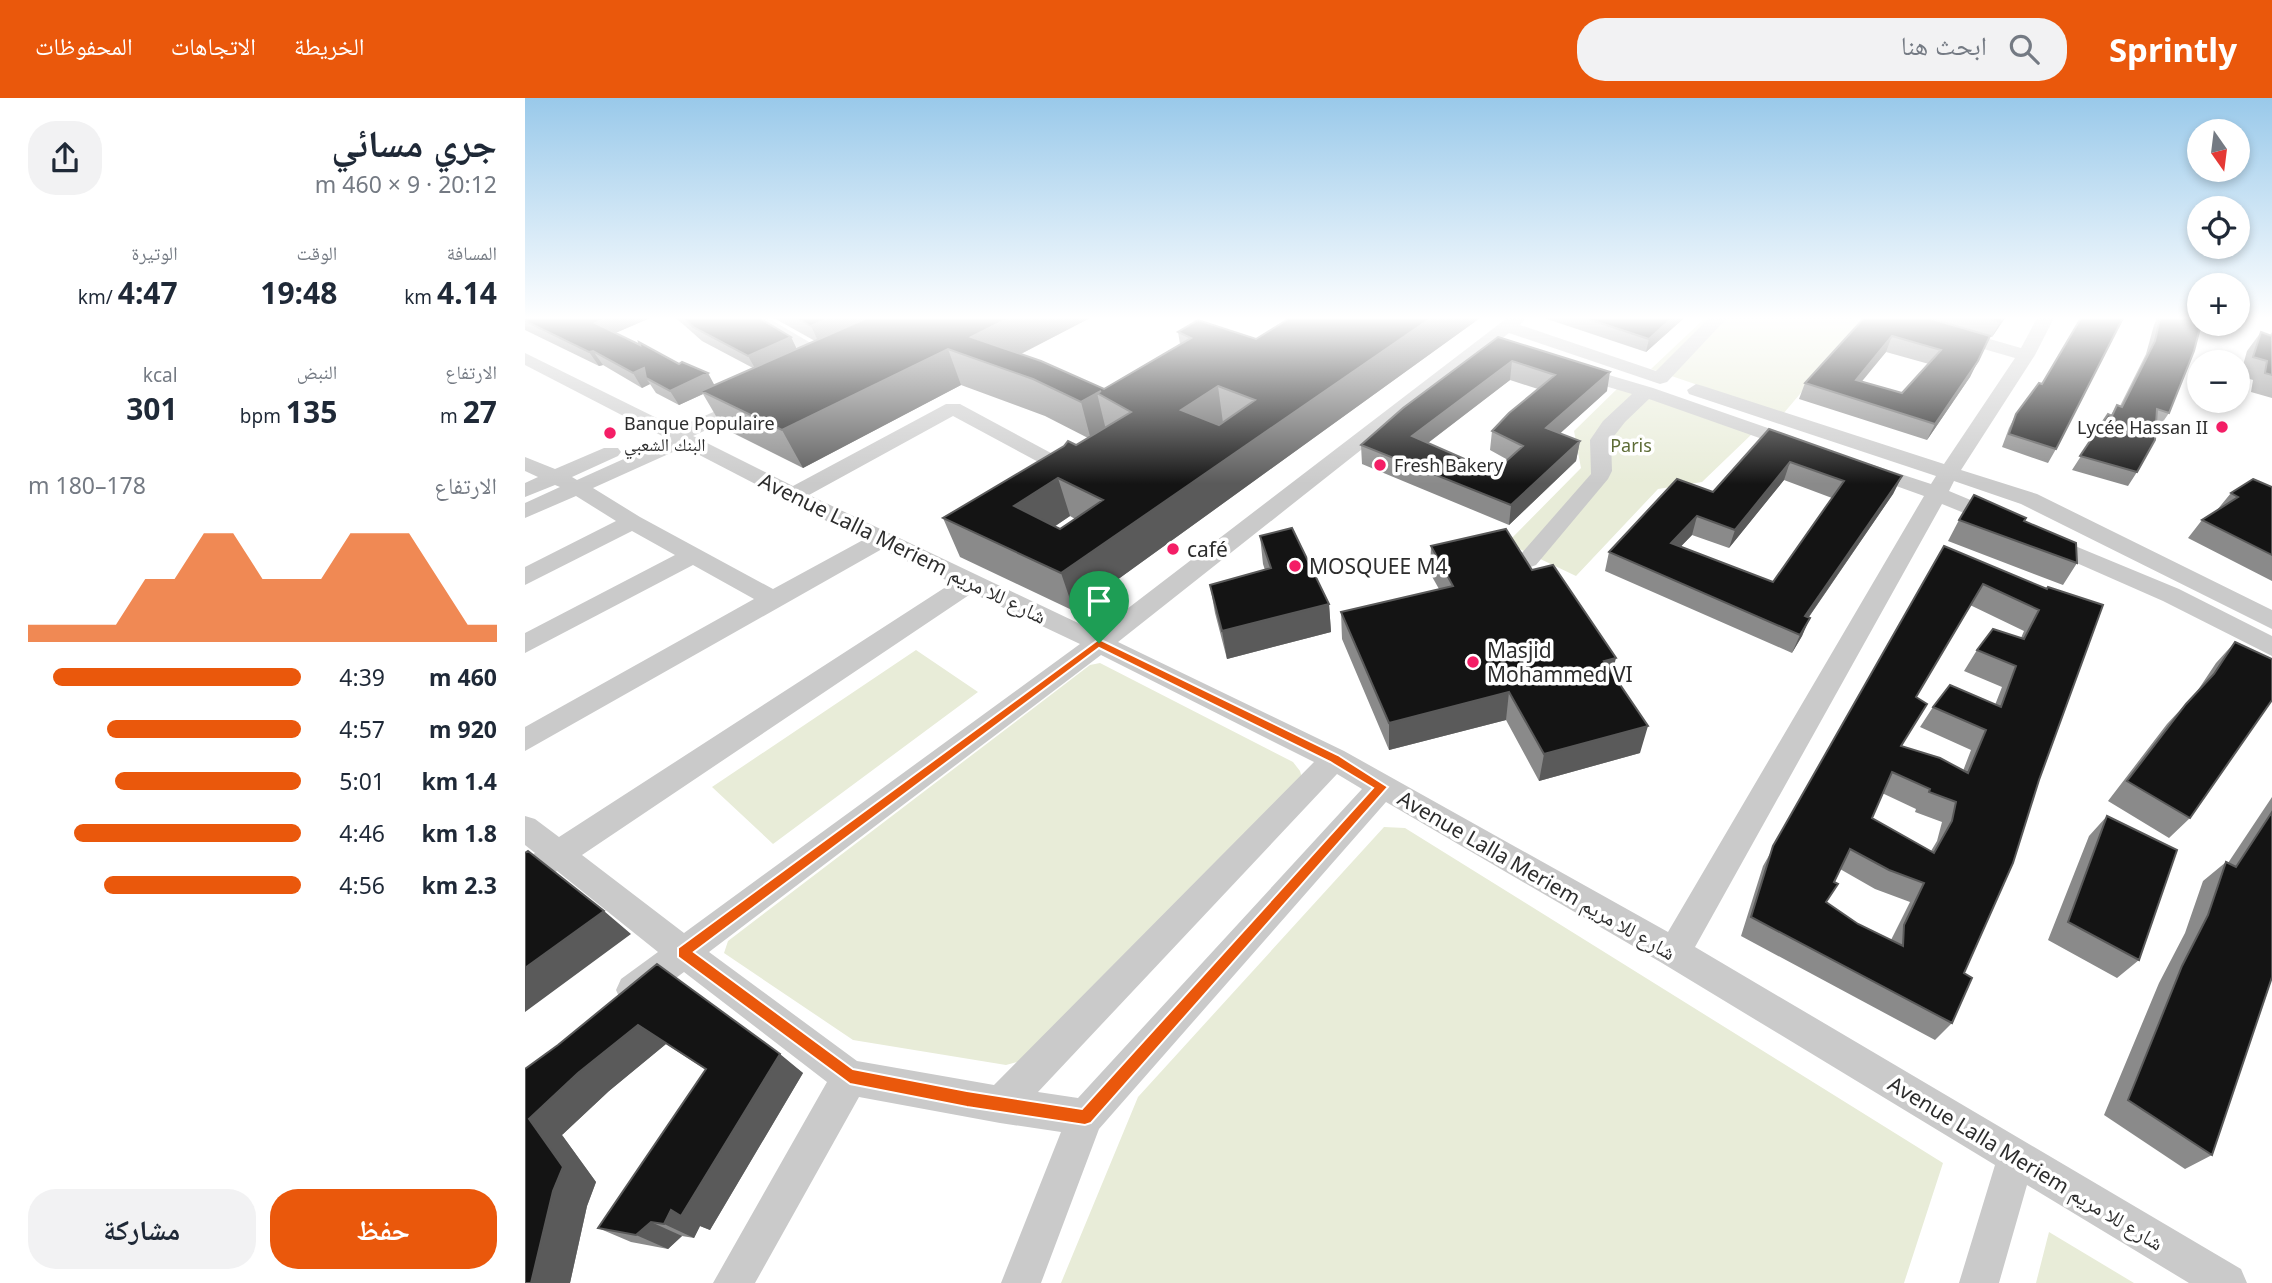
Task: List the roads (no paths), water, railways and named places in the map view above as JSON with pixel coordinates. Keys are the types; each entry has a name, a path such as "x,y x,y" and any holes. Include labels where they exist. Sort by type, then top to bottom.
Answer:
{"street":[{"name":"Avenue Lalla Meriem شارع للا مريم","path":"555,373 881,540 940,555 971,583 1334,759 1674,952 2227,1283"},
{"path":"813,375 817,373"},
{"path":"609,1007 1099,643 1455,373"},
{"path":"1595,373 1653,385 1816,451"},
{"path":"1618,373 1944,483 2272,647"},
{"path":"1528,560 1596,481 1603,468 1598,449 1601,438 1665,373"},
{"path":"1674,952 1944,483 2014,373"},
{"path":"525,511 676,435 764,397"},
{"path":"793,495 953,408 1070,471 1067,478 1055,485"},
{"path":"525,491 554,477 676,435"},
{"path":"525,463 576,487 632,522 695,554 773,599"},
{"path":"1853,464 2029,499 2272,620"},
{"path":"525,552 534,572 632,522"},
{"path":"525,740 881,540"},
{"path":"525,645 695,554"},
{"path":"525,876 971,583"},
{"path":"1000,1104 1334,759"},
{"path":"1021,1283 1085,1117 1382,787"},
{"path":"525,828 683,952 850,1077 1085,1117"},
{"path":"733,1283 850,1077"},
{"path":"1979,1283 2016,1157"}],"place":[{"name":"Lycée Hassan II","path":"2222,427"},
{"name":"Banque Populaire البنك الشعبي","path":"610,433"},
{"name":"Fresh Bakery","path":"1380,465"},
{"name":"café","path":"1173,549"},
{"name":"MOSQUEE M4","path":"1295,566"},
{"name":"Masjid Mohammed VI","path":"1473,662"}],"park label":[{"name":"Paris","path":"1631,445"}]}
